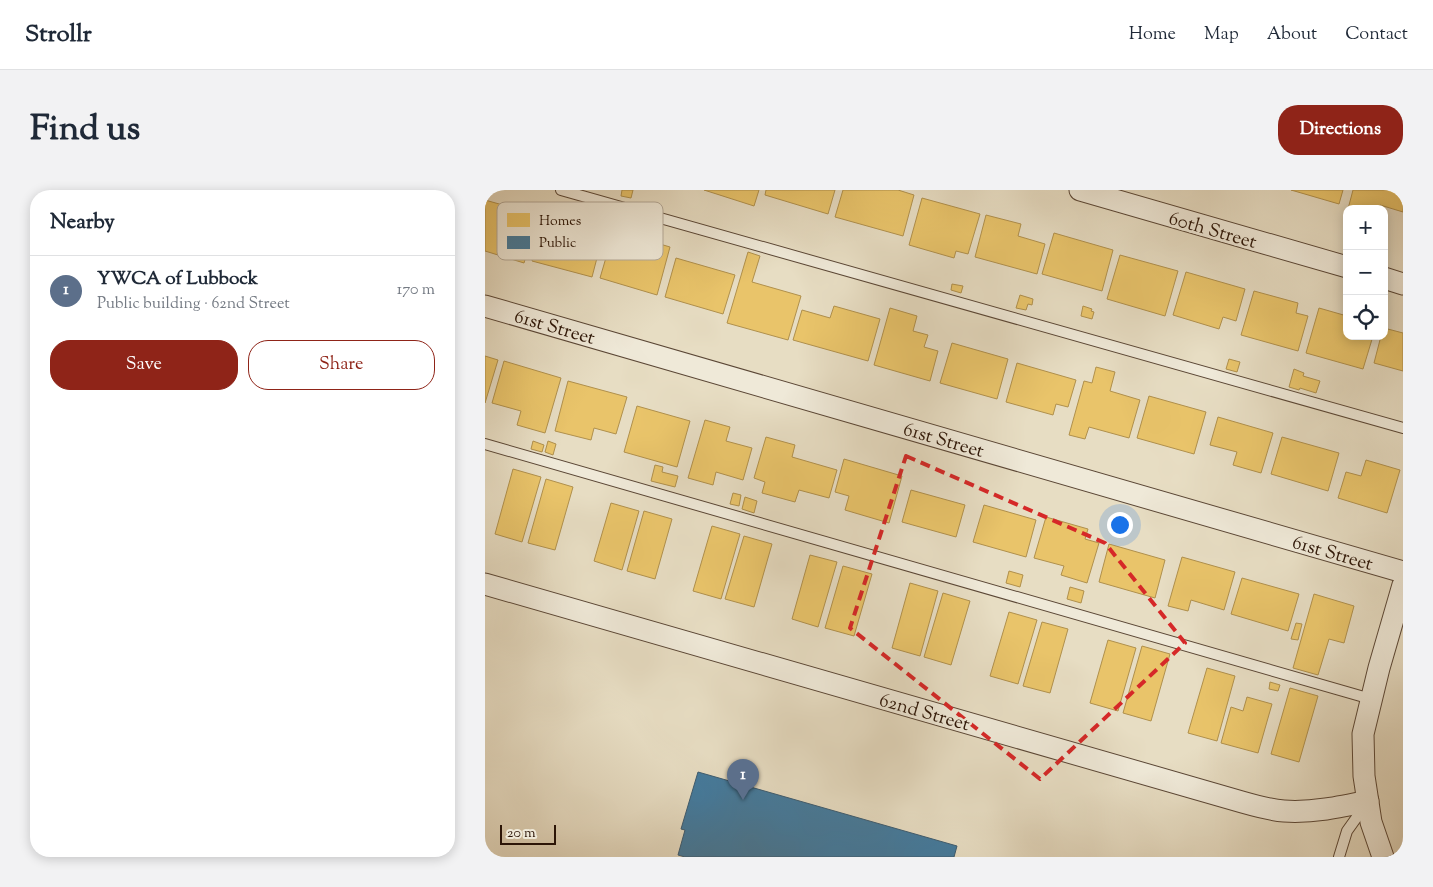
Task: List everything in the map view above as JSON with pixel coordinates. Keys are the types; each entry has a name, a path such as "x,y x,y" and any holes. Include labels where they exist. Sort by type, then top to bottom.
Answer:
{"street":[{"name":"60th Street","path":"1080,190 1343,266"},
{"path":"1388,279 1403,284"},
{"name":"61st Street","path":"485,306 1403,572"},
{"name":"62nd Street","path":"485,584 1242,802 1283,811 1299,811 1335,808 1368,801"},
{"path":"1383,857 1371,822 1364,776 1363,734 1403,584"}],"lane":[{"path":"561,190 603,202"},
{"path":"663,219 1403,428"},
{"path":"485,444 1371,699"},
{"path":"1339,857 1347,831 1368,801"}],"highlighted area":[{"path":"906,456 1105,543 1185,643 1040,779 850,628"}],"building: Homes":[{"path":"622,190 633,190 631,198 621,196"},
{"path":"704,190 759,190 754,206"},
{"path":"766,190 835,190 828,214 765,195"},
{"path":"843,190 898,190 914,195 903,236 835,217"},
{"path":"1291,190 1343,190 1339,204"},
{"path":"1353,190 1403,190 1403,212 1388,207 1388,205 1349,205"},
{"path":"922,198 980,214 968,254 956,251 954,258 909,245"},
{"path":"485,200 497,203 497,255 485,251"},
{"path":"986,215 1021,224 1018,236 1045,244 1037,274 975,257"},
{"path":"1054,233 1113,250 1102,291 1042,274"},
{"path":"663,245 670,247 657,295 600,278 605,260 663,260"},
{"path":"748,252 760,256 752,282 801,296 788,340 727,323"},
{"path":"1120,255 1178,271 1165,316 1107,299"},
{"path":"676,258 735,275 723,314 665,297"},
{"path":"514,260 525,260 524,263"},
{"path":"532,260 596,260 592,277"},
{"path":"1186,272 1245,289 1236,321 1223,317 1219,329 1173,315"},
{"path":"952,284 963,286 961,293 951,290"},
{"path":"1254,291 1298,303 1296,313 1308,316 1298,351 1241,335"},
{"path":"1020,295 1033,299 1032,305 1028,304 1026,310 1016,308"},
{"path":"834,306 880,319 868,361 793,340 802,310 830,318"},
{"path":"1083,306 1092,309 1091,311 1094,312 1092,319 1081,316"},
{"path":"890,308 917,316 913,331 928,335 924,347 938,351 930,381 874,365"},
{"path":"1319,308 1343,315 1343,340 1372,340 1363,369 1306,353"},
{"path":"1388,329 1403,333 1403,371 1374,363 1380,340 1388,340"},
{"path":"952,343 1008,359 997,399 940,383"},
{"path":"485,356 498,360 485,403"},
{"path":"1229,359 1240,362 1237,372 1226,369"},
{"path":"504,361 561,378 545,433 517,425 521,411 492,403"},
{"path":"1017,363 1076,380 1068,407 1056,404 1053,415 1006,402"},
{"path":"1096,367 1115,372 1110,391 1140,400 1129,438 1089,427 1085,439 1069,435 1084,381 1092,383"},
{"path":"1294,369 1304,373 1303,376 1320,381 1316,393 1289,387"},
{"path":"568,381 627,397 616,434 594,428 591,440 555,431"},
{"path":"1149,396 1206,412 1194,454 1137,438"},
{"path":"637,406 690,421 677,467 624,452"},
{"path":"1218,417 1273,433 1261,473 1233,465 1237,452 1210,445"},
{"path":"705,420 730,427 726,441 752,448 743,480 716,472 713,485 688,478"},
{"path":"766,437 795,445 792,457 837,470 829,498 799,490 795,502 762,493 765,482 754,478"},
{"path":"1282,437 1339,453 1328,491 1271,474"},
{"path":"533,441 544,445 542,452 531,449"},
{"path":"548,441 556,444 553,455 545,452"},
{"path":"844,459 902,476 889,523 845,510 849,496 835,492"},
{"path":"1366,460 1400,470 1387,513 1338,498 1346,472 1361,476"},
{"path":"655,465 663,467 662,472 678,476 675,487 651,481"},
{"path":"513,469 541,477 522,542 495,534"},
{"path":"546,479 573,487 555,550 528,543"},
{"path":"911,490 965,505 956,537 902,522"},
{"path":"733,493 741,495 739,506 730,504"},
{"path":"745,497 757,501 754,513 742,509"},
{"path":"611,503 639,511 622,570 594,561"},
{"path":"984,505 1036,520 1026,557 973,542"},
{"path":"644,511 672,519 655,579 627,571"},
{"path":"1046,517 1088,529 1085,539 1099,543 1087,583 1061,575 1064,566 1034,558"},
{"path":"712,526 740,534 721,599 693,591"},
{"path":"744,536 772,544 754,607 725,599"},
{"path":"1109,544 1165,560 1155,598 1099,582"},
{"path":"810,555 837,562 818,627 792,619"},
{"path":"1182,557 1235,572 1224,610 1191,600 1188,611 1168,606"},
{"path":"843,566 872,574 854,636 825,628"},
{"path":"1009,571 1023,575 1020,587 1006,583"},
{"path":"1242,578 1299,594 1288,631 1231,614"},
{"path":"910,583 938,591 920,656 892,648"},
{"path":"1070,587 1084,591 1081,603 1067,599"},
{"path":"943,593 970,601 951,665 924,657"},
{"path":"1314,594 1354,606 1344,643 1329,639 1318,675 1293,668"},
{"path":"1009,612 1037,620 1018,684 990,676"},
{"path":"1042,622 1068,629 1050,693 1023,686"},
{"path":"1296,623 1302,624 1298,640 1291,639"},
{"path":"1108,640 1136,648 1118,711 1090,703"},
{"path":"1142,646 1170,654 1151,721 1123,713"},
{"path":"1207,668 1235,676 1217,741 1188,733"},
{"path":"1270,682 1280,685 1278,691 1269,689"},
{"path":"1290,688 1318,696 1299,762 1271,754"},
{"path":"1247,697 1272,704 1258,753 1221,743 1231,707 1243,711"}],"building: Public":[{"path":"698,772 957,846 954,857 685,857 678,855 685,830 681,829"}],"place":[{"name":"YWCA of Lubbock","path":"743,800"}]}
